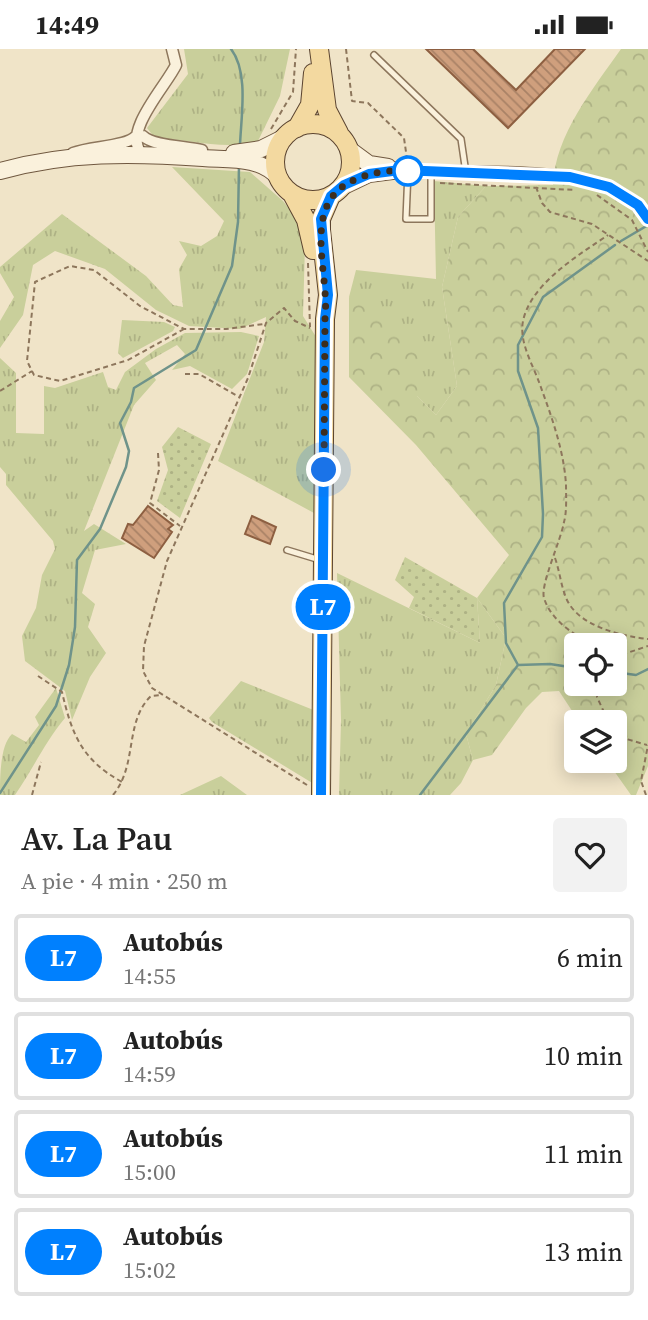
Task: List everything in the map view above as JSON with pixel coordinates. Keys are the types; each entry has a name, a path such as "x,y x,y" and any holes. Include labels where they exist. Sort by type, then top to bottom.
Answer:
{"main road":[{"path":"310,49 312,95 275,161 279,178 292,194 311,236 320,327 324,561 321,793"},
{"path":"319,49 327,110 345,143 350,173 321,219 328,295 320,327"},
{"path":"291,132 322,125 345,143"},
{"path":"292,194 310,200 337,191"}],"street":[{"path":"55,159 120,153 139,139 176,65 172,49"},
{"path":"139,139 154,148 236,153 261,149 291,132"},
{"path":"0,171 55,159 94,146 127,143 139,139 248,161 270,169 279,178"},
{"path":"345,143 369,164 402,166 431,177 466,173 570,177 609,187 638,205 648,220"},
{"path":"337,191 369,174 402,166"}],"lane":[{"path":"374,55 461,139 466,173"},
{"path":"402,166 406,219 431,219 431,177"},
{"path":"287,550 324,561"}],"path":[{"path":"261,149 293,92 296,49"},
{"path":"345,49 352,101 368,103 404,138 407,159 402,166"},
{"path":"535,176 537,193 550,212 578,218 648,261"},
{"path":"431,177 578,190"},
{"path":"594,193 632,220 648,252"},
{"path":"576,633 565,627 549,610 543,596 544,579 555,557 565,520 566,484 561,447 526,352 523,321 544,285 559,268 608,235"},
{"path":"184,329 128,359 60,380 34,375 27,361 35,282 70,266 94,270 140,306 184,329 265,323 284,309 295,321 320,327 307,257"},
{"path":"265,323 240,397 167,561 144,646 143,671 146,680 162,695 321,793"},
{"path":"0,391 32,371"},
{"path":"185,374 199,374 240,397"},
{"path":"158,453 159,470 150,503 181,526"},
{"path":"555,557 568,603 579,615 617,634 648,639"},
{"path":"627,653 648,646"},
{"path":"38,676 62,692 70,727 79,747 110,775 122,782"},
{"path":"113,795 122,782 132,750 136,717 151,696 162,695"},
{"path":"627,740 648,745 641,781 646,795"},
{"path":"32,795 41,762"}],"green space":[{"path":"184,49 290,49 280,96 258,141 220,145 155,138 147,128 188,74"},
{"path":"621,49 648,49 648,766 636,795 631,795 615,773 627,773 627,710 571,710 559,691 542,692 526,708 492,755 473,760 466,734 496,685 506,638 477,598 509,555 416,445 349,377 349,297 391,317 426,352 417,396 436,415 457,386 442,287 458,217 486,186 553,185 561,148 588,96"},
{"path":"172,167 250,172 283,201 299,221 305,245 303,316 318,340 314,513 218,461 264,342 266,317 240,329 189,326 156,310 105,269 55,251 33,265 23,315 0,348 0,321 14,297 0,273 0,267 62,214 146,276 173,305 183,307 179,269 187,255 179,241 201,246 217,236 224,221"},
{"path":"434,181 486,186 458,217 442,287 457,386 436,415 417,396 349,297 356,270 436,279"},
{"path":"122,320 164,322 175,327 173,331 123,358 118,353"},
{"path":"241,332 259,336 247,374 232,389 190,366 172,370 185,354 177,345 145,363 156,380 134,405 84,531 94,524 126,544 95,550 82,593 95,604 88,627 106,653 90,677 72,720 65,691 25,661 22,636 36,608 42,575 55,549 53,541 6,485 6,474 0,467 0,358 16,373 16,433 44,434 44,386 55,388 103,372 108,387 116,390 125,372 156,349 185,333"},
{"path":"178,427 211,444 180,518 157,501 168,470 162,447"},
{"path":"405,557 477,598 480,643 409,608 414,597 395,580"},
{"path":"337,573 480,643 477,598 506,638 496,685 466,734 473,760 461,783 450,795 339,795 341,720"},
{"path":"241,681 316,711 314,784 209,718"},
{"path":"56,688 65,718 15,795 0,795 2,762 8,739 12,734 26,742 39,725 35,717"},
{"path":"221,776 247,795 180,795"}],"building":[{"path":"426,49 473,49 516,90 555,49 585,49 508,128"},
{"path":"148,506 173,525 168,529 172,532 154,558 122,538 128,524 133,525"},
{"path":"252,516 276,527 270,544 245,534"}],"waterway":[{"path":"231,49 237,59 242,82 240,145"},
{"path":"0,793 56,706 69,665 75,627 77,560 100,529 126,467 129,451 120,423 131,402 134,388 196,350 232,266 238,222 239,165"},
{"path":"621,241 648,225"},
{"path":"420,795 518,665 506,643 504,603 542,537 543,514 538,428 518,371 518,345 543,297 615,245"},
{"path":"518,665 564,666"},
{"path":"627,674 636,675 648,669"}],"bus line":[{"name":"L7","path":"321,795 325,319 328,295 321,219 327,203 344,185 357,178 400,170 570,177 609,187 638,205 648,219"}],"route":[{"path":"324,470 325,319 328,295 321,219 331,196 344,185 369,174 408,171"}]}
